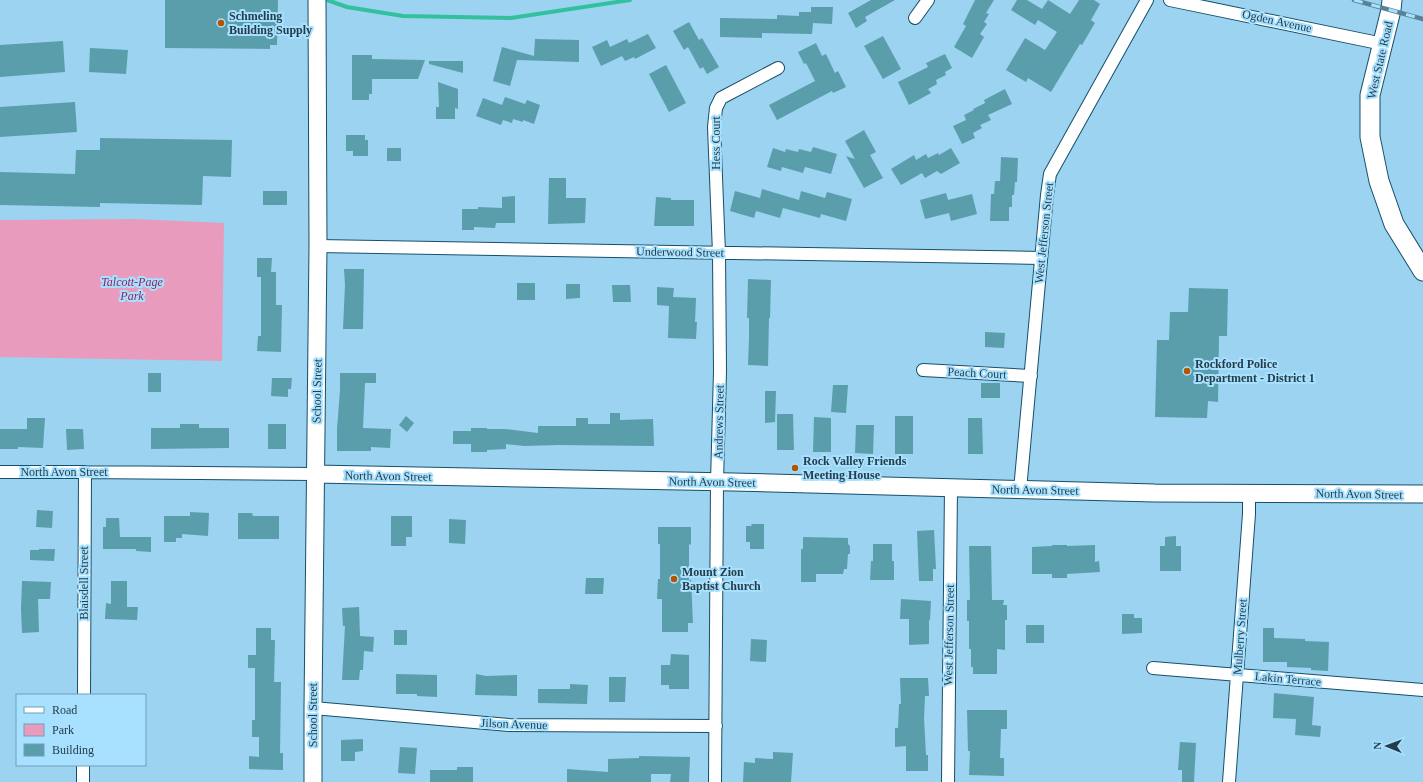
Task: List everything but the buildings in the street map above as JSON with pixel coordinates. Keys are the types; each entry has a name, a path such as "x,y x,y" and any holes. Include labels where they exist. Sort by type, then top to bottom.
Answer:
{"main road":[{"name":"West State Road","path":"1392,5 1370,95 1370,137 1379,181 1394,224 1422,268"}],"street":[{"name":"School Street","path":"313,782 318,246 317,0"},
{"path":"915,18 928,0"},
{"name":"West Jefferson Street","path":"1020,490 1050,174 1147,0"},
{"name":"Ogden Avenue","path":"1170,0 1383,44"},
{"name":"Hess Court","path":"718,253 714,127 716,108 721,98 778,68"},
{"name":"Underwood Street","path":"318,246 1041,258"},
{"name":"Andrews Street","path":"715,782 717,482 720,371 718,253"},
{"name":"Peach Court","path":"923,370 1031,376"},
{"name":"North Avon Street","path":"0,472 315,474 1155,493 1249,492 1423,494"},
{"name":"Blaisdell Street","path":"84,472 84,694"},
{"name":"West Jefferson Street","path":"948,782 951,488"},
{"name":"Mulberry Street","path":"1229,782 1249,514 1249,492"},
{"name":"Lakin Terrace","path":"1153,668 1423,690"},
{"name":"Jilson Avenue","path":"313,708 509,725 716,726"},
{"path":"83,766 83,782"}],"green space":[{"name":"Talcott-Page Park","path":"134,219 224,223 222,361 0,357 0,220"}],"waterway":[{"path":"327,0 347,7 403,16 511,18 630,0"}],"railway":[{"path":"1354,0 1423,19"}],"place":[{"name":"Schmeling Building Supply","path":"221,23"},
{"name":"Rockford Police Department - District 1","path":"1187,371"},
{"name":"Rock Valley Friends Meeting House","path":"795,468"},
{"name":"Mount Zion Baptist Church","path":"674,579"}]}
